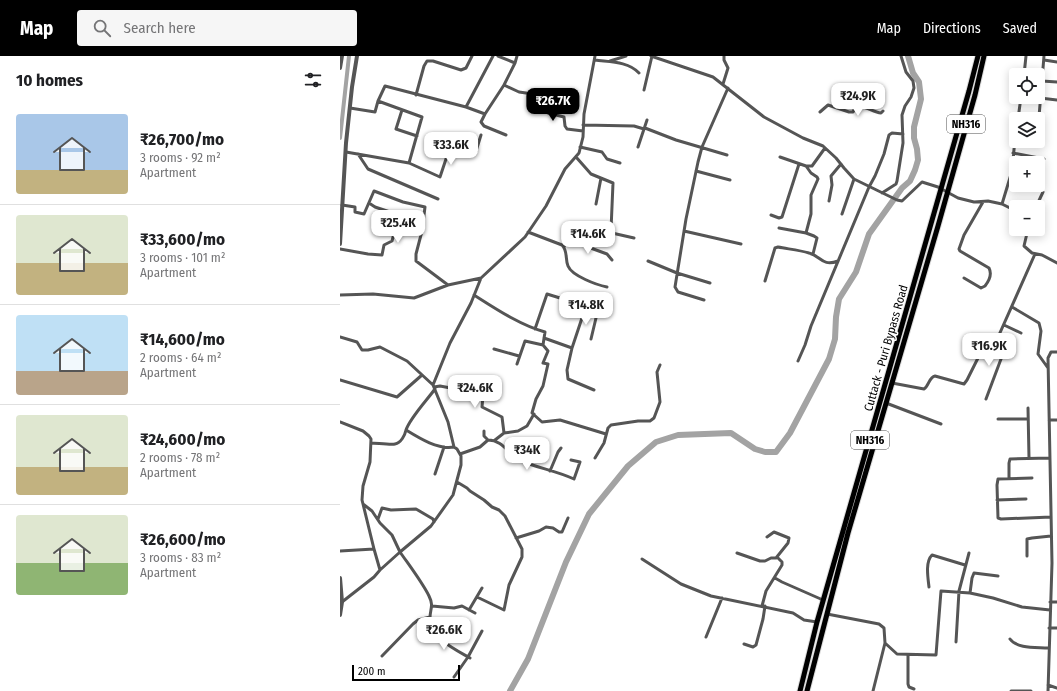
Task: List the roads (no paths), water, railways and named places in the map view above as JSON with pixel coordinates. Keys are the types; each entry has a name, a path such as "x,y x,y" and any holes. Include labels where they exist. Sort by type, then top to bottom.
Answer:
{"highway":[{"name":"Cuttack - Puri Bypass Road","path":"800,691 823,600 978,56"},
{"name":"Cuttack - Puri Bypass Road","path":"807,691 848,533 975,95 984,56"}],"street":[{"path":"340,68 342,56"},
{"path":"340,244 346,152 357,56"},
{"path":"416,95 424,66 427,61 433,61 462,70 466,68 472,56"},
{"path":"466,107 493,56"},
{"path":"498,56 515,63"},
{"path":"506,135 484,126 481,122 504,85 517,56"},
{"path":"609,62 626,56"},
{"path":"644,90 652,56 713,77 764,117 825,148 836,158 854,179 897,200 902,201 922,182 941,188 958,198 974,202 1002,204 1009,208"},
{"path":"723,84 728,68 724,60 724,56"},
{"path":"883,194 898,181 903,143 903,110 911,98 914,88 913,80 906,72 901,56"},
{"path":"1025,68 1026,56"},
{"path":"1043,68 1044,56"},
{"path":"371,443 394,445 406,434 406,430 434,387 450,342 481,278 528,232 546,206 565,169 579,153 584,114 595,58 634,67 639,73"},
{"path":"1044,60 1057,62"},
{"path":"1045,81 1057,82"},
{"path":"504,85 519,92 533,94 540,109 548,113 564,117 565,126 567,129 583,131"},
{"path":"350,108 375,112 385,86 466,107 485,114"},
{"path":"704,300 676,290 675,287 684,231 702,148 728,88"},
{"path":"1045,99 1057,100"},
{"path":"378,101 422,117 409,163"},
{"path":"820,112 828,105 848,112 853,112 856,106 881,113 883,111"},
{"path":"402,110 396,129 417,136"},
{"path":"638,147 647,120"},
{"path":"583,125 634,126 644,128 727,156"},
{"path":"798,361 838,261 884,154 889,135 892,133 903,134"},
{"path":"346,152 409,163 440,177 451,144 476,151 481,135"},
{"path":"580,147 602,152 607,159 620,163"},
{"path":"780,157 806,166 812,166 825,148"},
{"path":"1013,156 1014,148"},
{"path":"1013,153 1028,156"},
{"path":"358,154 368,169 438,199"},
{"path":"576,157 591,174 613,183 612,233 634,238"},
{"path":"770,215 779,218 782,217 799,164"},
{"path":"829,201 832,184 831,176 841,164"},
{"path":"806,166 818,179 811,195 811,214 806,233"},
{"path":"696,171 730,180"},
{"path":"596,204 601,178"},
{"path":"842,214 854,179"},
{"path":"1002,204 1009,181"},
{"path":"342,205 355,207 355,212 364,214 374,191 403,202 424,207 422,231 416,254 416,261 448,285"},
{"path":"1039,200 1043,192"},
{"path":"964,278 981,288 985,286 990,278 989,268 959,249 964,235 983,202"},
{"path":"340,249 382,255 384,245 392,241 399,215 374,207 369,203"},
{"path":"779,228 806,233 817,238 813,254"},
{"path":"684,231 741,244"},
{"path":"528,232 564,247"},
{"path":"1026,236 1024,246 1032,253 1042,255 1057,263"},
{"path":"607,287 600,286 586,280 570,270 564,247 570,238 578,243 607,254 612,260"},
{"path":"765,281 776,248 778,247 813,254 821,261 825,262 833,263 838,261"},
{"path":"991,353 1035,254"},
{"path":"648,261 678,273 710,283"},
{"path":"340,295 373,294 414,298 448,285 481,278"},
{"path":"535,329 547,294 586,306 572,348 567,370 568,379 594,390"},
{"path":"474,295 507,315 535,329 545,332 543,345"},
{"path":"1012,307 1039,323 1041,331 1038,354 1048,368"},
{"path":"584,312 596,318 591,339"},
{"path":"1004,325 1021,333"},
{"path":"986,399 1006,343 1000,334"},
{"path":"340,337 357,342 362,350 380,347 406,362 434,387 448,422 454,447 460,454 461,465 453,495 431,526 400,552 374,577 341,602"},
{"path":"544,338 572,348"},
{"path":"516,364 525,340 543,345 548,351 543,363 548,364 543,386 536,399 532,413 542,422 560,420 606,434"},
{"path":"494,348 520,356"},
{"path":"1048,691 1051,517 1048,358 1051,352 1057,352"},
{"path":"892,383 924,389 929,384 931,378 935,376 964,384 978,358"},
{"path":"595,458 604,443 608,428 611,425 646,421 654,418 660,402 657,372 660,365"},
{"path":"340,380 397,397 422,375"},
{"path":"434,387 440,386 482,394 482,406 502,417 504,433"},
{"path":"886,403 941,424"},
{"path":"1028,408 1029,458"},
{"path":"460,454 480,447 488,440 495,440 504,433 518,431 527,426 534,414"},
{"path":"998,419 1028,419"},
{"path":"1049,420 1057,420"},
{"path":"340,422 363,430 371,439 370,462 362,497 380,570"},
{"path":"406,430 419,438 444,447 454,447"},
{"path":"484,431 484,436 488,440"},
{"path":"495,440 520,460 574,479 580,462 571,460"},
{"path":"435,474 444,447"},
{"path":"550,470 561,448"},
{"path":"1009,478 1010,458 1050,458"},
{"path":"1032,478 998,479 997,516 999,519 1051,517"},
{"path":"457,482 468,488 470,492 484,500 492,507 499,510 508,521 522,553 509,585 504,610 477,597"},
{"path":"997,500 1026,500"},
{"path":"363,504 372,511 392,535 400,552 429,596 432,606 430,618 433,629 438,637 469,658"},
{"path":"378,519 382,508 391,510 416,509 433,519 434,522"},
{"path":"516,538 539,531 546,527 562,532 568,518"},
{"path":"737,553 760,561 777,557 788,543 789,538 774,532 767,537"},
{"path":"1027,556 1027,540 1051,536"},
{"path":"340,551 374,549"},
{"path":"956,642 959,591 969,553"},
{"path":"929,587 929,558 932,555 965,565"},
{"path":"744,644 753,647 756,645 763,620 763,606 766,592 782,564 777,557"},
{"path":"642,559 681,584 710,596 793,613 804,620 817,622"},
{"path":"970,593 974,573 998,576"},
{"path":"340,578 340,615"},
{"path":"775,578 823,600"},
{"path":"469,610 482,588"},
{"path":"885,643 897,654 936,655 941,591 959,591 994,598 1022,606 1050,610"},
{"path":"706,637 722,598"},
{"path":"1050,602 1057,602"},
{"path":"432,606 454,608 462,606 475,613"},
{"path":"827,614 882,626 885,632 885,643 873,691"},
{"path":"382,656 418,620 430,618"},
{"path":"1049,628 1057,628"},
{"path":"454,677 469,658 482,631"},
{"path":"1010,638 1014,644 1048,648"},
{"path":"908,655 908,684 909,688 914,689"},
{"path":"1048,685 1057,688"},
{"path":"1011,691 1031,691"}],"waterway":[{"path":"340,138 349,56"},
{"path":"510,691 528,659 566,562 589,514 628,466 656,442 678,435 731,433 755,449 765,452 776,452 790,433 829,359 835,339 839,299 856,272 869,234 902,188 910,181 915,170 918,160 914,138 914,127 921,99 919,82 913,73 908,56"}]}
